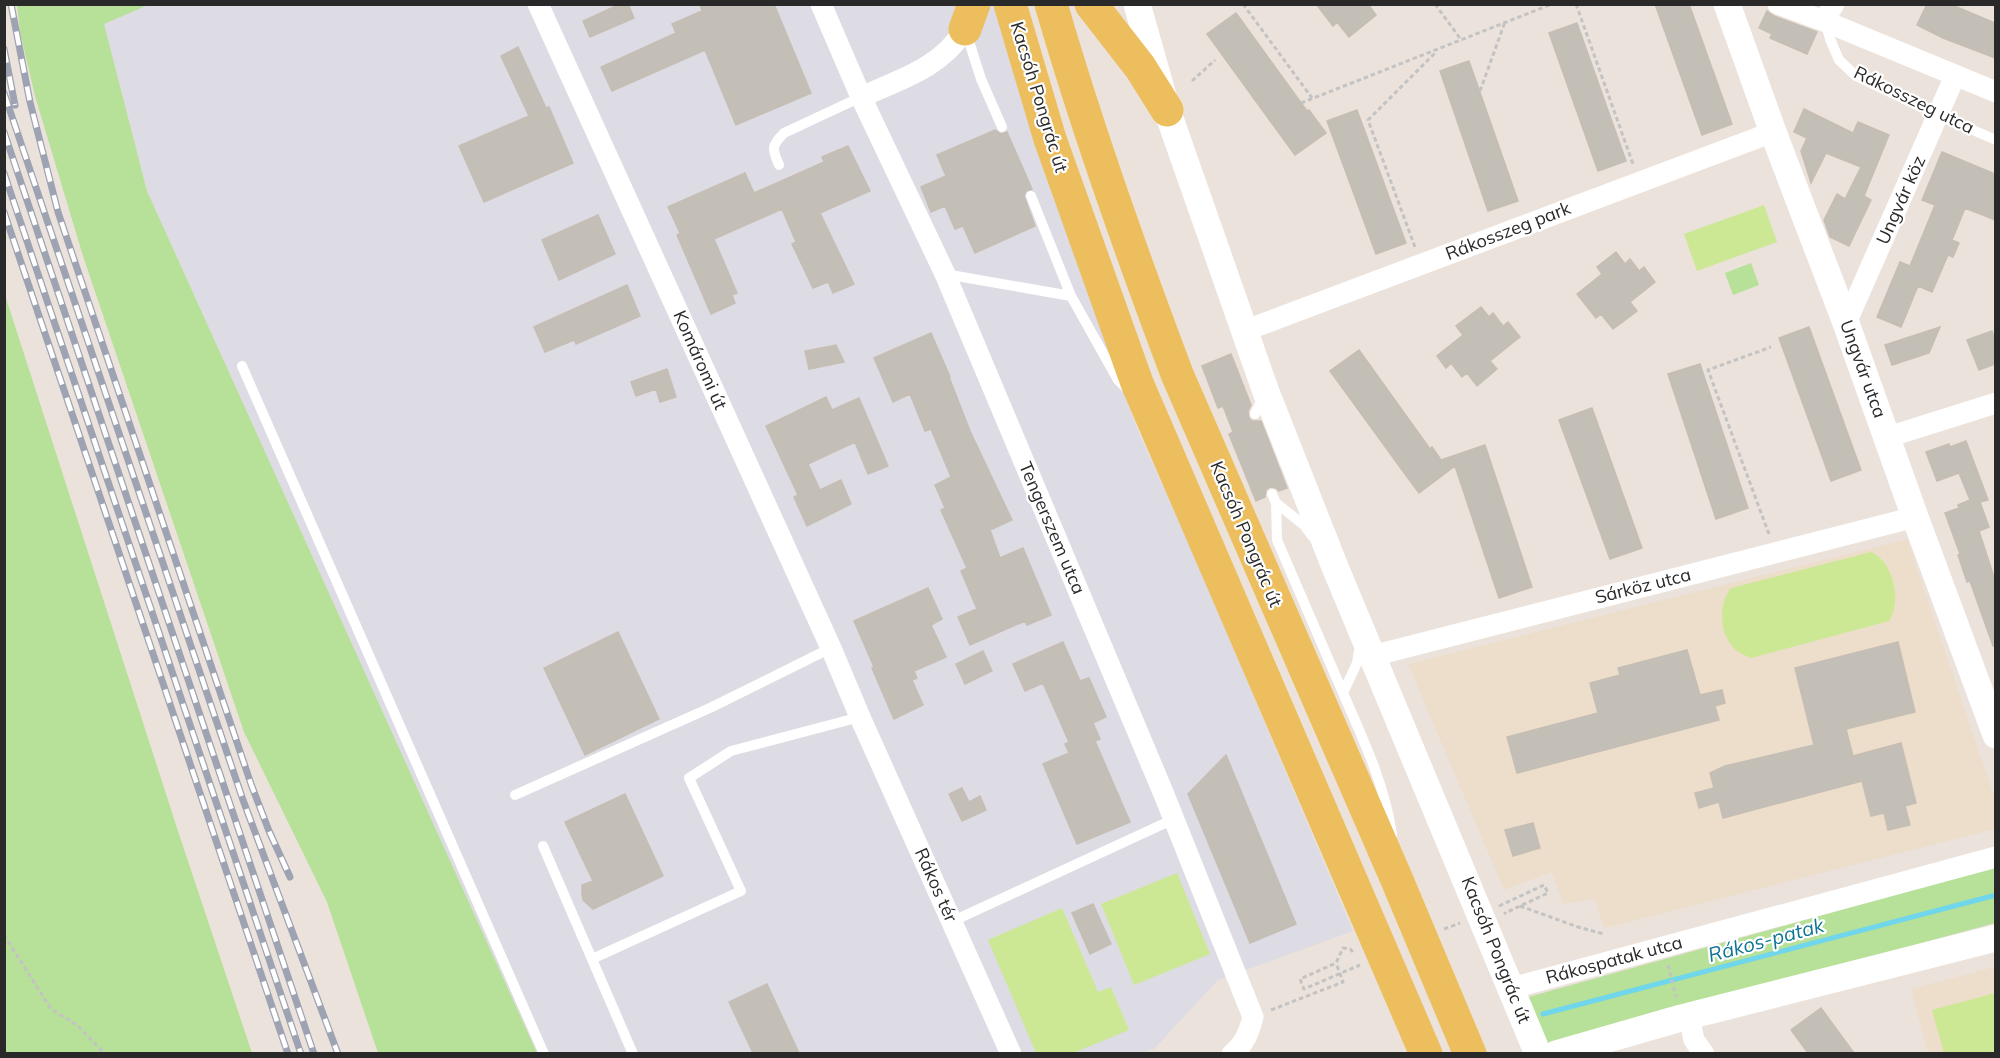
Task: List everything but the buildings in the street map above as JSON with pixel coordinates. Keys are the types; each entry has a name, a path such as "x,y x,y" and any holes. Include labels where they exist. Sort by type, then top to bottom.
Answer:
{"main road":[{"name":"Kacsóh Pongrác út","path":"1010,4 1050,139 1109,306 1154,424 1426,1053"},
{"name":"Kacsóh Pongrác út","path":"1051,4 1075,86 1146,293 1177,374 1470,1053"},
{"path":"1091,4 1140,68 1167,110"}],"street":[{"name":"Komáromi út","path":"538,4 831,648 860,717"},
{"name":"Tengerszem utca","path":"821,4 861,97 945,274 1174,819 1253,1017"},
{"name":"Kacsóh Pongrác út","path":"1137,4 1167,110 1244,331 1260,403 1335,567 1538,1053"},
{"name":"Ungvár utca","path":"1727,4 1846,323 1995,735"},
{"name":"Rákosszeg utca","path":"1778,4 1829,13 1955,76 1995,92"},
{"path":"861,97 936,62 957,41 969,17"},
{"name":"Ungvár köz","path":"1846,323 1955,76"},
{"name":"Rákosszeg park","path":"1244,331 1773,132"},
{"path":"1888,438 1995,403"},
{"name":"Sárköz utca","path":"1372,656 1915,517"},
{"name":"Rákos tér","path":"860,717 1011,1053"},
{"name":"Rákospatak utca","path":"1512,988 1995,857"},
{"path":"1556,1053 1685,1017 1995,938"},
{"path":"1232,1053 1241,1048 1248,1035 1253,1017"},
{"path":"1685,1017 1694,1040 1704,1053"}],"lane":[{"name":"Rákosszeg utca","path":"1829,13 1830,39 1839,60 1856,76 1995,140"},
{"path":"969,17 981,79 1002,127"},
{"path":"779,165 773,152 775,142 784,133 861,97"},
{"path":"1031,196 1071,296 1118,380 1138,401 1154,424"},
{"path":"945,274 1071,296"},
{"path":"242,366 544,1053"},
{"path":"1335,567 1304,525 1274,499 1277,540 1374,764 1388,811 1397,880"},
{"path":"1343,693 1357,663 1360,650 1359,626"},
{"path":"515,795 712,707 831,648"},
{"path":"592,959 741,891 689,778 731,752 860,717"},
{"path":"953,921 1174,819"},
{"path":"543,846 633,1053"}],"path":[{"path":"1243,4 1312,98"},
{"path":"1435,4 1462,41"},
{"path":"1301,103 1552,4"},
{"path":"1576,4 1638,183"},
{"path":"1480,90 1505,21"},
{"path":"1421,264 1368,120 1436,51"},
{"path":"1192,81 1215,60"},
{"path":"1771,346 1708,370 1776,552"},
{"path":"1497,907 1544,885 1548,893 1505,913 1509,923"},
{"path":"1520,906 1604,934"},
{"path":"4,935 51,1009 77,1025 105,1053"},
{"path":"1664,946 1685,1017"},
{"path":"1253,1017 1343,982 1336,963 1300,979 1304,989 1353,968"}],"shaded area":[{"path":"148,4 998,5 1042,165 1137,429 1189,544 1353,931 1218,980 1154,1049 1137,1053 537,1053 147,191 104,24"},
{"path":"1907,539 1995,799 1995,829 1604,928 1595,899 1563,904 1552,872 1504,890 1408,664"},
{"path":"1995,967 1995,1053 1928,1053 1911,989"}],"green space":[{"path":"17,5 148,5 104,24 147,191 537,1053 378,1053 327,902 244,732 83,256 35,96 20,32"},
{"path":"1764,205 1777,242 1697,271 1684,234"},
{"path":"1751,263 1759,285 1733,295 1725,273"},
{"path":"5,295 177,828 252,1053 5,1053"},
{"path":"1871,552 1885,564 1894,583 1895,604 1889,621 1751,658 1738,651 1729,642 1723,627 1722,610 1731,588"},
{"path":"1995,867 1995,923 1526,1050 1507,1003"},
{"path":"1177,873 1210,954 1134,985 1101,904"},
{"path":"1062,908 1098,992 1111,987 1129,1030 1073,1053 1036,1053 988,940"},
{"path":"1995,993 1995,1053 1944,1053 1932,1010"}],"waterway":[{"name":"Rákos-patak","path":"1543,1014 1996,895"}],"railway":[{"path":"11,4 30,102 58,212 251,784 290,877"},
{"path":"4,49 15,105"},
{"path":"4,93 243,800 338,1054"},
{"path":"4,132 314,1054"},
{"path":"4,173 301,1054"},
{"path":"4,212 288,1054"}]}
